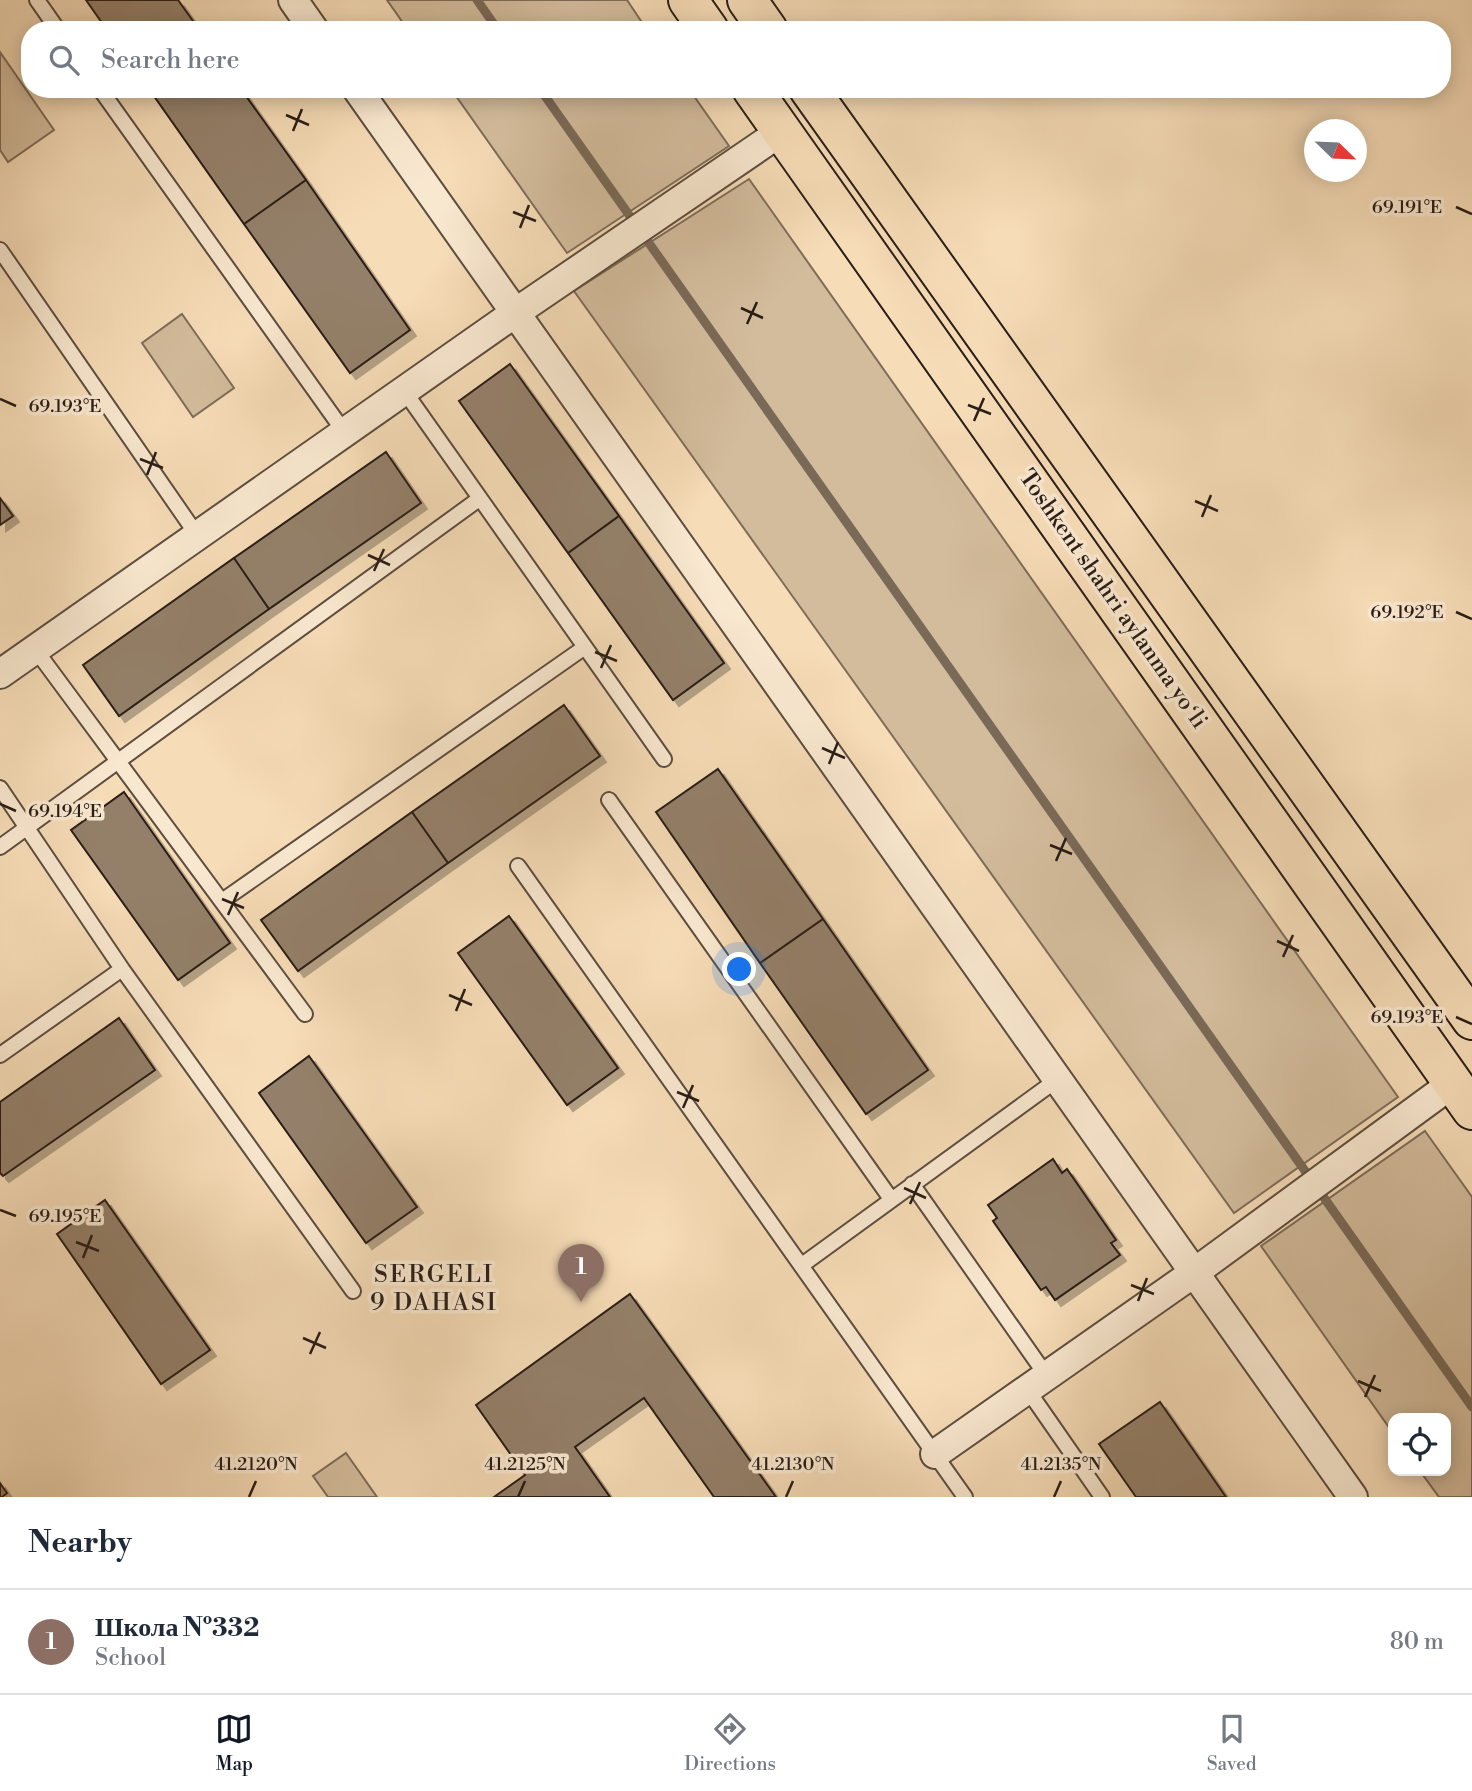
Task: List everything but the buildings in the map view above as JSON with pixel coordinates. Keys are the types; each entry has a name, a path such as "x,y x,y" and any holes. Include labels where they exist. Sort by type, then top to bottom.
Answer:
{"highway":[{"path":"688,0 703,21"},
{"path":"747,0 762,21"},
{"name":"Toshkent shahri aylanma yoʻli","path":"758,98 1462,1097"},
{"name":"Toshkent shahri aylanma yoʻli","path":"815,98 1472,1020"}],"street":[{"path":"293,0 308,21"},
{"path":"363,98 1353,1497"},
{"path":"0,674 515,313 782,131"},
{"path":"935,1454 1195,1272 1335,1170 1462,1097"}],"lane":[{"path":"37,0 52,21"},
{"path":"106,98 345,433"},
{"path":"0,250 197,535"},
{"path":"405,391 664,759"},
{"path":"0,847 479,499"},
{"path":"222,901 585,647"},
{"path":"35,649 305,1014"},
{"path":"0,788 122,968 354,1291"},
{"path":"609,800 891,1199"},
{"path":"518,866 965,1497"},
{"path":"0,1055 122,968"},
{"path":"802,1265 1058,1079"},
{"path":"912,1184 1036,1382 1102,1497"}],"shaded area":[{"path":"387,0 627,0 641,21 402,21"},
{"path":"0,52 21,82 21,98 32,98 54,130 8,162 0,150"},
{"path":"457,98 695,98 729,146 567,253"},
{"path":"749,179 1398,1097 1234,1213 574,291"},
{"path":"182,314 234,388 193,417 142,343"},
{"path":"1425,1131 1472,1197 1472,1497 1439,1497 1424,1476 1451,1476 1451,1413 1388,1413 1388,1426 1261,1246"},
{"path":"346,1453 377,1497 328,1497 313,1476"}],"waterway":[{"path":"477,0 492,21"},
{"path":"546,98 1472,1407"}],"place":[{"name":"Школа №332","path":"581,1302"}],"district":[{"name":"SERGELI 9 DAHASI","path":"434,1289"}]}
